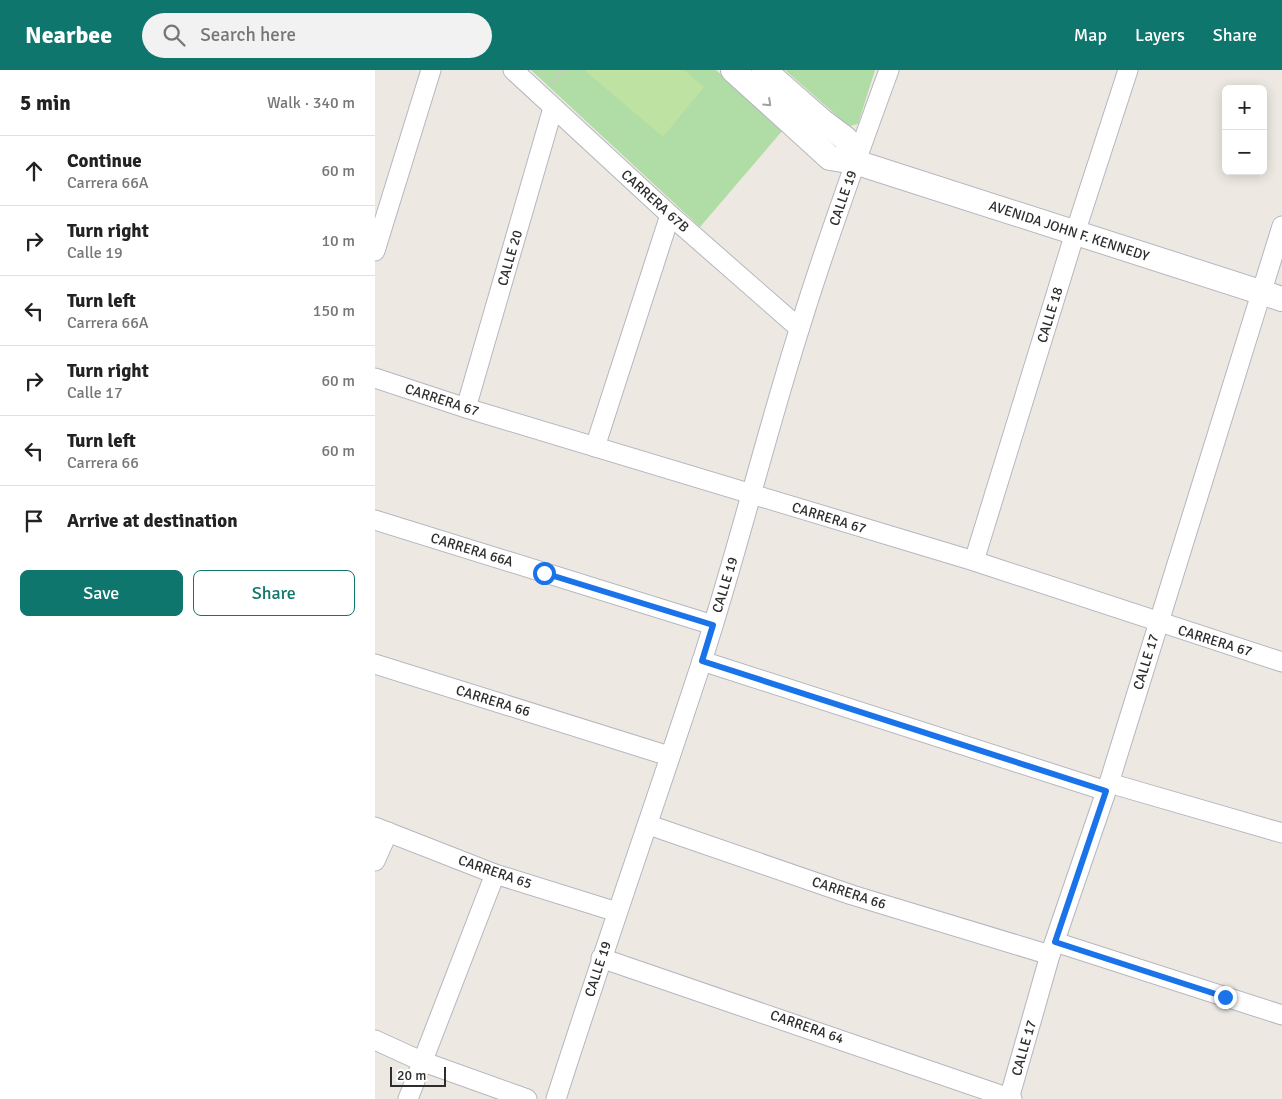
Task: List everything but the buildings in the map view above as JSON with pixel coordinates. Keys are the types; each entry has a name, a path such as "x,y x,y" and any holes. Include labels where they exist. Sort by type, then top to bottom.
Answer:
{"street":[{"path":"375,250 431,70"},
{"name":"CARRERA 67B","path":"513,70 670,215 799,328"},
{"name":"AVENIDA JOHN F. KENNEDY","path":"733,70 830,158 855,162 1272,296"},
{"path":"765,70 821,121 846,140 855,162"},
{"name":"CALLE 19","path":"556,1099 601,958 649,825 669,756 702,661 753,495 799,328 855,162 889,70"},
{"name":"CALLE 18","path":"974,561 1075,233 1128,70"},
{"name":"CALLE 20","path":"466,408 553,108"},
{"path":"595,447 670,215"},
{"name":"CALLE 17","path":"1010,1099 1053,949 1107,787 1158,623 1272,296 1282,226"},
{"name":"CARRERA 67","path":"375,378 466,408 974,561 1158,623 1282,662"},
{"name":"CARRERA 66A","path":"375,520 713,625"},
{"path":"702,661 1107,787 1282,833"},
{"name":"CARRERA 66","path":"375,664 669,756"},
{"name":"CARRERA 66","path":"649,825 852,895 1053,949 1282,1015"},
{"path":"375,861 381,830"},
{"name":"CARRERA 65","path":"381,830 495,874 617,912"},
{"path":"408,1099 421,1061 495,874"},
{"name":"CARRERA 64","path":"601,958 1010,1099"},
{"path":"375,1040 421,1061 527,1099"}],"green space":[{"path":"531,70 716,70 783,130 700,227"},
{"path":"584,70 684,70 704,87 663,137"},
{"path":"785,70 875,70 858,124 850,126 844,122"}],"route":[{"path":"544,573 713,625 702,661 1106,791 1055,942 1225,997"}]}
